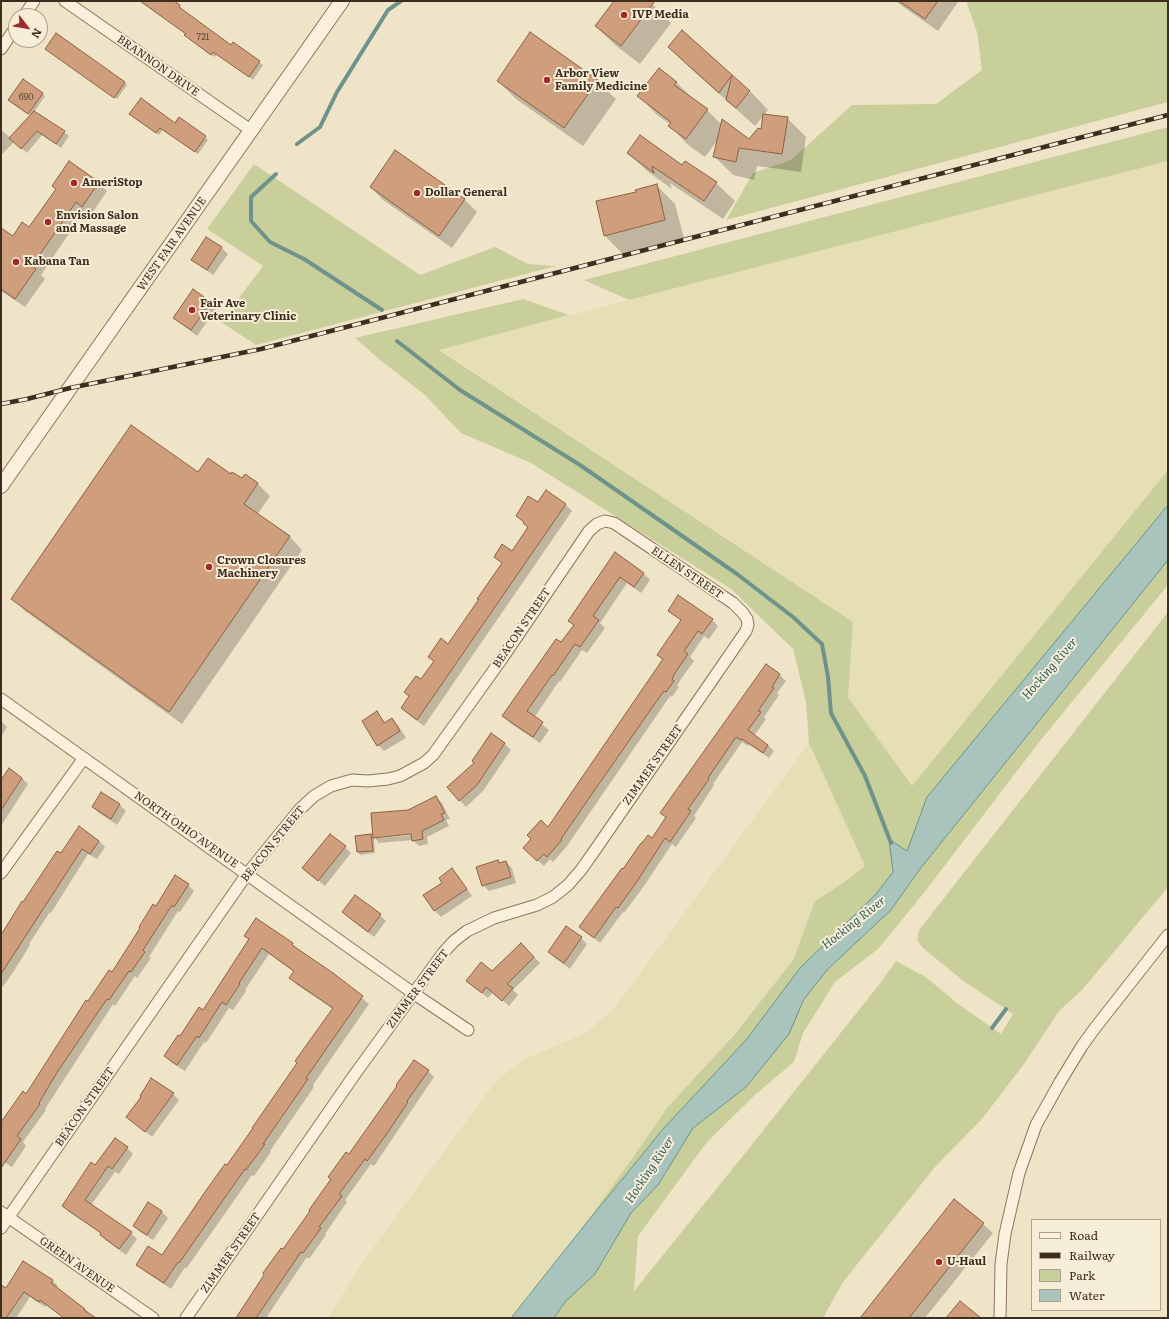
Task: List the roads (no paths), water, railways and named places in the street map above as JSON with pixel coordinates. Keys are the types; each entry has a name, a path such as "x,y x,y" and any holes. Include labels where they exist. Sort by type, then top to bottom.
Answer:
{"street":[{"name":"BRANNON DRIVE","path":"65,1 252,131"},
{"name":"WEST FAIR AVENUE","path":"1,486 342,1"},
{"path":"1,49 8,39"},
{"name":"BEACON STREET","path":"1,1228 5,1215 247,874 299,810 314,796 331,786 352,780 368,781 400,776 424,763 433,755 493,671 589,531 596,524 605,521 614,523"},
{"name":"ELLEN STREET","path":"614,523 732,603 747,619 748,625 746,631"},
{"name":"ZIMMER STREET","path":"186,1318 355,1074 443,953 454,941 467,931 494,918 537,905 553,897 568,885 593,853 746,631"},
{"name":"NORTH OHIO AVENUE","path":"1,699 413,993 468,1030"},
{"path":"1,873 84,758"},
{"path":"1000,1318 1001,1264 1005,1234 1019,1173 1036,1125 1082,1046 1168,935"},
{"name":"GREEN AVENUE","path":"5,1215 153,1318"}],"water":[{"name":"Hocking River","path":"1168,505 1168,560 920,869 891,910 828,969 804,999 789,1034 746,1087 693,1128 658,1185 631,1213 595,1274 565,1302 554,1318 511,1318 663,1129 746,1040 800,968 876,894 893,872 889,839 907,851 927,797"}],"waterway":[{"path":"297,144 320,127 337,92 388,10 401,1"},
{"path":"276,174 251,197 251,221 270,242 304,259 382,310"},
{"path":"397,341 460,390 580,465 737,574 793,617 822,644 828,677 831,713 865,776 891,843"},
{"path":"992,1028 1006,1009"}],"railway":[{"path":"1,404 70,388 261,349 1168,115"}],"place":[{"name":"IVP Media","path":"624,15"},
{"name":"Arbor View Family Medicine","path":"547,80"},
{"name":"AmeriStop","path":"74,183"},
{"name":"Dollar General","path":"417,193"},
{"name":"Envision Salon and Massage","path":"48,222"},
{"name":"Kabana Tan","path":"16,262"},
{"name":"Fair Ave Veterinary Clinic","path":"192,310"},
{"name":"Crown Closures Machinery","path":"209,567"},
{"name":"U-Haul","path":"939,1262"}]}
